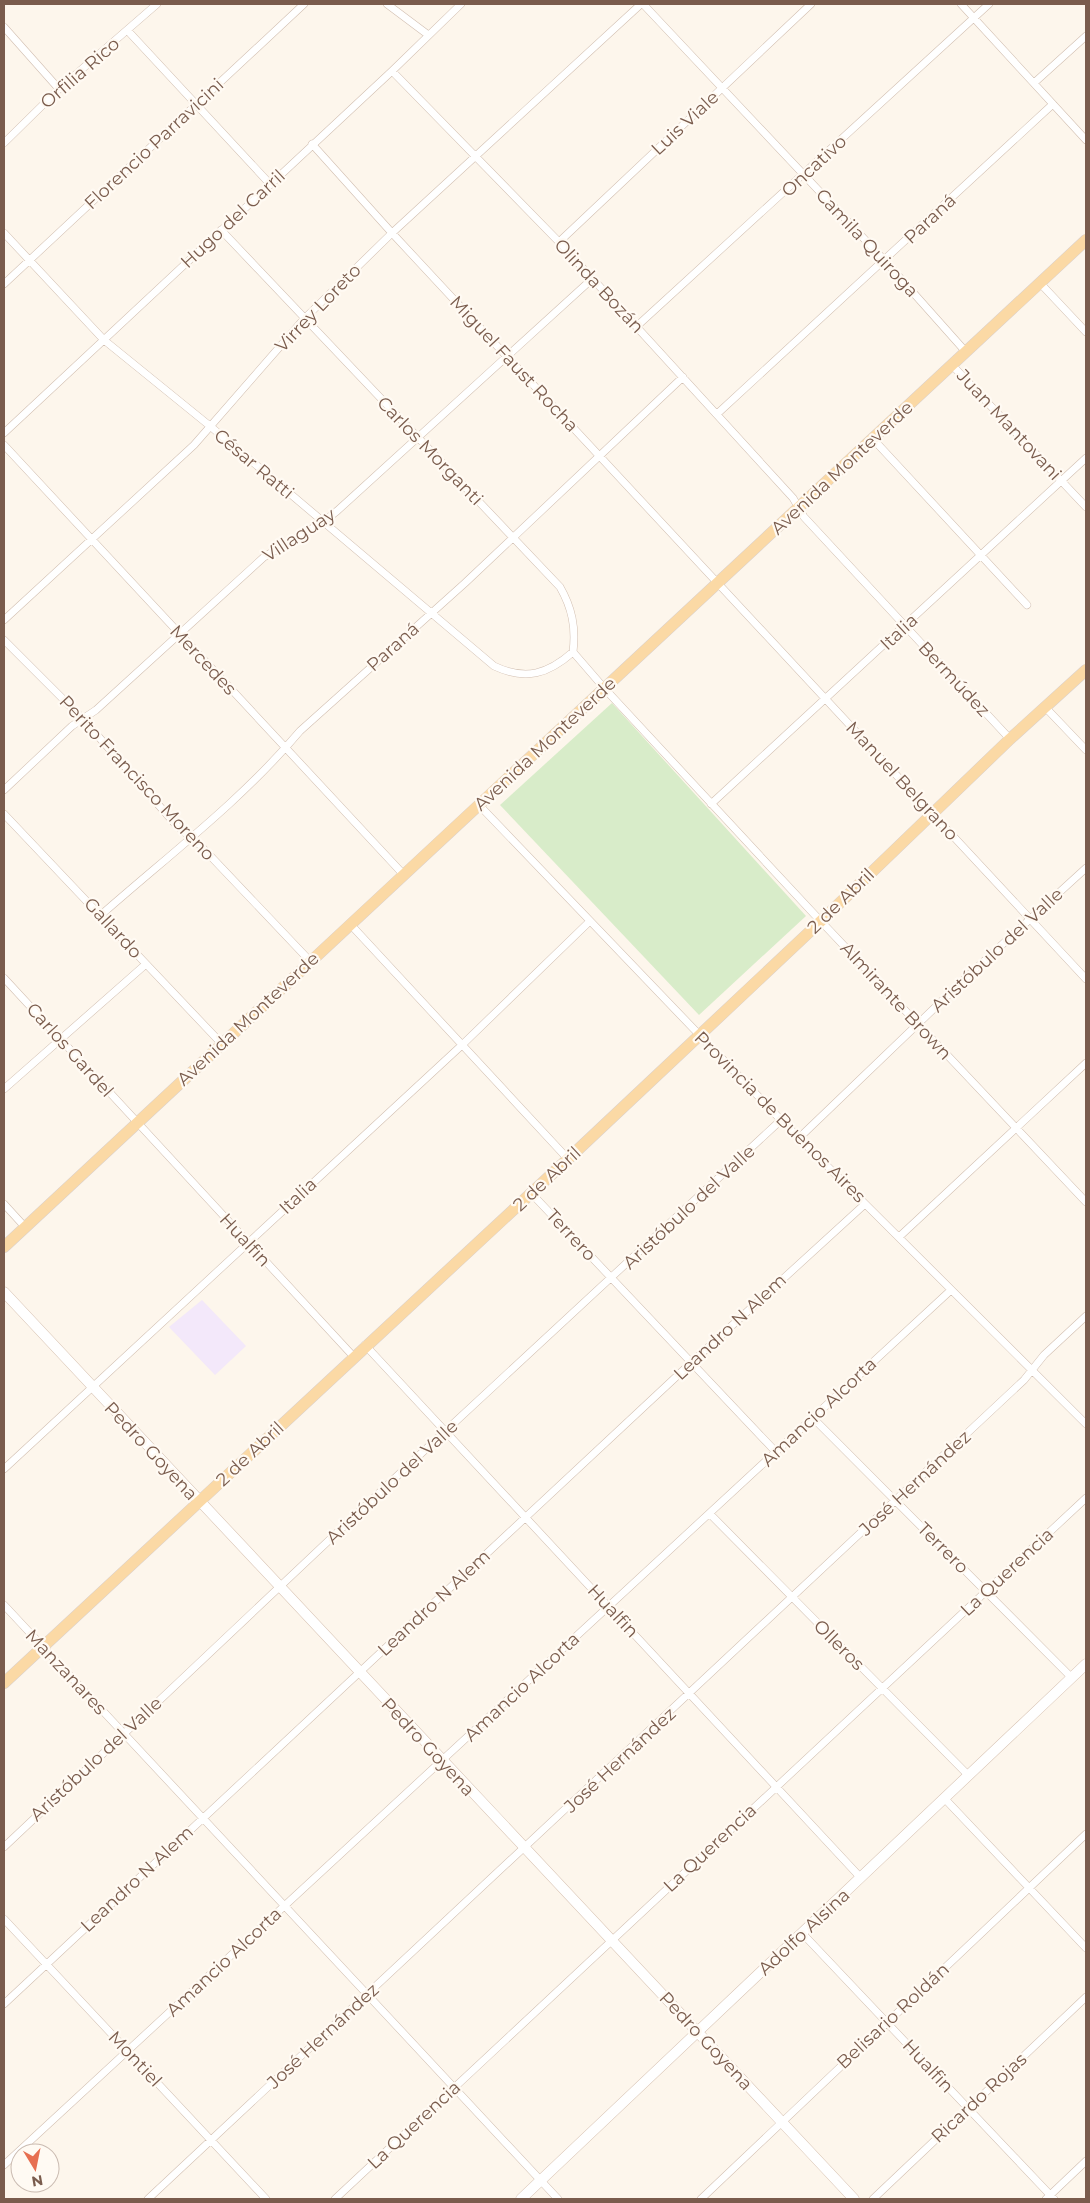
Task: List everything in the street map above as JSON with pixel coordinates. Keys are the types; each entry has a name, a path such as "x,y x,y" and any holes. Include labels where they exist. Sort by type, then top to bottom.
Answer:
{"main road":[{"name":"Avenida Monteverde","path":"4,1247 1086,240"},
{"name":"2 de Abril","path":"4,1683 365,1345 568,1159 821,921 1010,739 1086,670"}],"street":[{"name":"Orfilia Rico","path":"4,143 59,90 157,4"},
{"name":"Florencio Parravicini","path":"4,284 58,231 196,106 304,4"},
{"path":"387,4 427,34"},
{"name":"Hugo del Carril","path":"4,433 392,71 427,34 461,4"},
{"name":"Camila Quiroga","path":"642,4 885,261 966,352"},
{"name":"Virrey Loreto","path":"4,620 194,445 304,319 392,233 642,4"},
{"name":"Luis Viale","path":"559,242 811,4"},
{"path":"961,4 1086,140"},
{"name":"Oncativo","path":"637,326 804,176 989,4"},
{"path":"4,27 59,90"},
{"path":"128,31 270,184"},
{"path":"1034,83 1086,36"},
{"name":"Olinda Bozán","path":"392,71 559,242 717,414 799,508"},
{"name":"Paraná","path":"717,414 1053,104"},
{"name":"Miguel Faust Rocha","path":"312,144 392,233 718,582"},
{"name":"Carlos Morganti","path":"221,230 560,587 568,601 573,619 573,652"},
{"name":"César Ratti","path":"4,233 104,340 210,426 430,614 494,666 507,673 522,675 540,673 558,665 573,652"},
{"name":"Villaguay","path":"4,790 72,726 96,710 264,556 323,522 592,279"},
{"path":"1040,283 1086,332"},
{"name":"Juan Mantovani","path":"952,365 1086,507"},
{"name":"Paraná","path":"101,915 201,830 285,749 300,731 430,614 598,454 683,377"},
{"path":"873,439 1027,605"},
{"name":"Mercedes","path":"4,445 403,874"},
{"name":"Italia","path":"711,804 1086,458"},
{"name":"Bermúdez","path":"799,508 804,517 904,627 1010,739"},
{"name":"Manuel Belgrano","path":"718,582 1086,979"},
{"name":"Perito Francisco Moreno","path":"4,640 83,719 177,826 200,845 310,961"},
{"path":"573,652 605,689"},
{"name":"Almirante Brown","path":"605,689 1015,1129 1086,1202"},
{"path":"1045,707 1086,750"},
{"name":"Provincia de Buenos Aires","path":"480,805 782,1120 1086,1424"},
{"name":"Gallardo","path":"4,814 221,1043"},
{"name":"Aristóbulo del Valle","path":"800,1137 1086,868"},
{"name":"Italia","path":"4,1469 246,1242 462,1045 590,920"},
{"path":"351,925 568,1159"},
{"path":"4,1089 146,964"},
{"name":"Carlos Gardel","path":"4,978 61,1038 136,1124"},
{"path":"899,1238 1086,1063"},
{"name":"Aristóbulo del Valle","path":"4,1847 782,1120"},
{"name":"Hualfin","path":"136,1124 354,1357"},
{"name":"Terrero","path":"531,1193 776,1452"},
{"path":"4,1204 25,1227"},
{"name":"Leandro N Alem","path":"4,2004 358,1672 865,1204"},
{"name":"Amancio Alcorta","path":"4,2165 951,1290"},
{"name":"Pedro Goyena","path":"4,1292 441,1761 854,2199"},
{"name":"José Hernández","path":"148,2199 691,1694 1032,1371 1044,1355 1086,1316"},
{"name":"Hualfin","path":"365,1345 861,1878"},
{"name":"Terrero","path":"814,1418 1072,1678"},
{"name":"La Querencia","path":"335,2199 1086,1498"},
{"name":"Olleros","path":"710,1514 969,1776"},
{"name":"Manzanares","path":"4,1605 558,2199"},
{"name":"Adolfo Alsina","path":"520,2199 1086,1664"},
{"path":"945,1799 1086,1948"},
{"name":"Belisario Roldán","path":"701,2199 1086,1834"},
{"name":"Montiel","path":"4,1919 266,2199"},
{"name":"Hualfin","path":"802,1933 888,2022 1050,2198"},
{"name":"Ricardo Rojas","path":"873,2199 1086,1997"},
{"path":"1050,2198 1086,2161"}],"shaded area":[{"path":"202,1300 246,1346 215,1375 169,1327"}],"green space":[{"path":"612,703 806,916 699,1015 500,805"}]}
